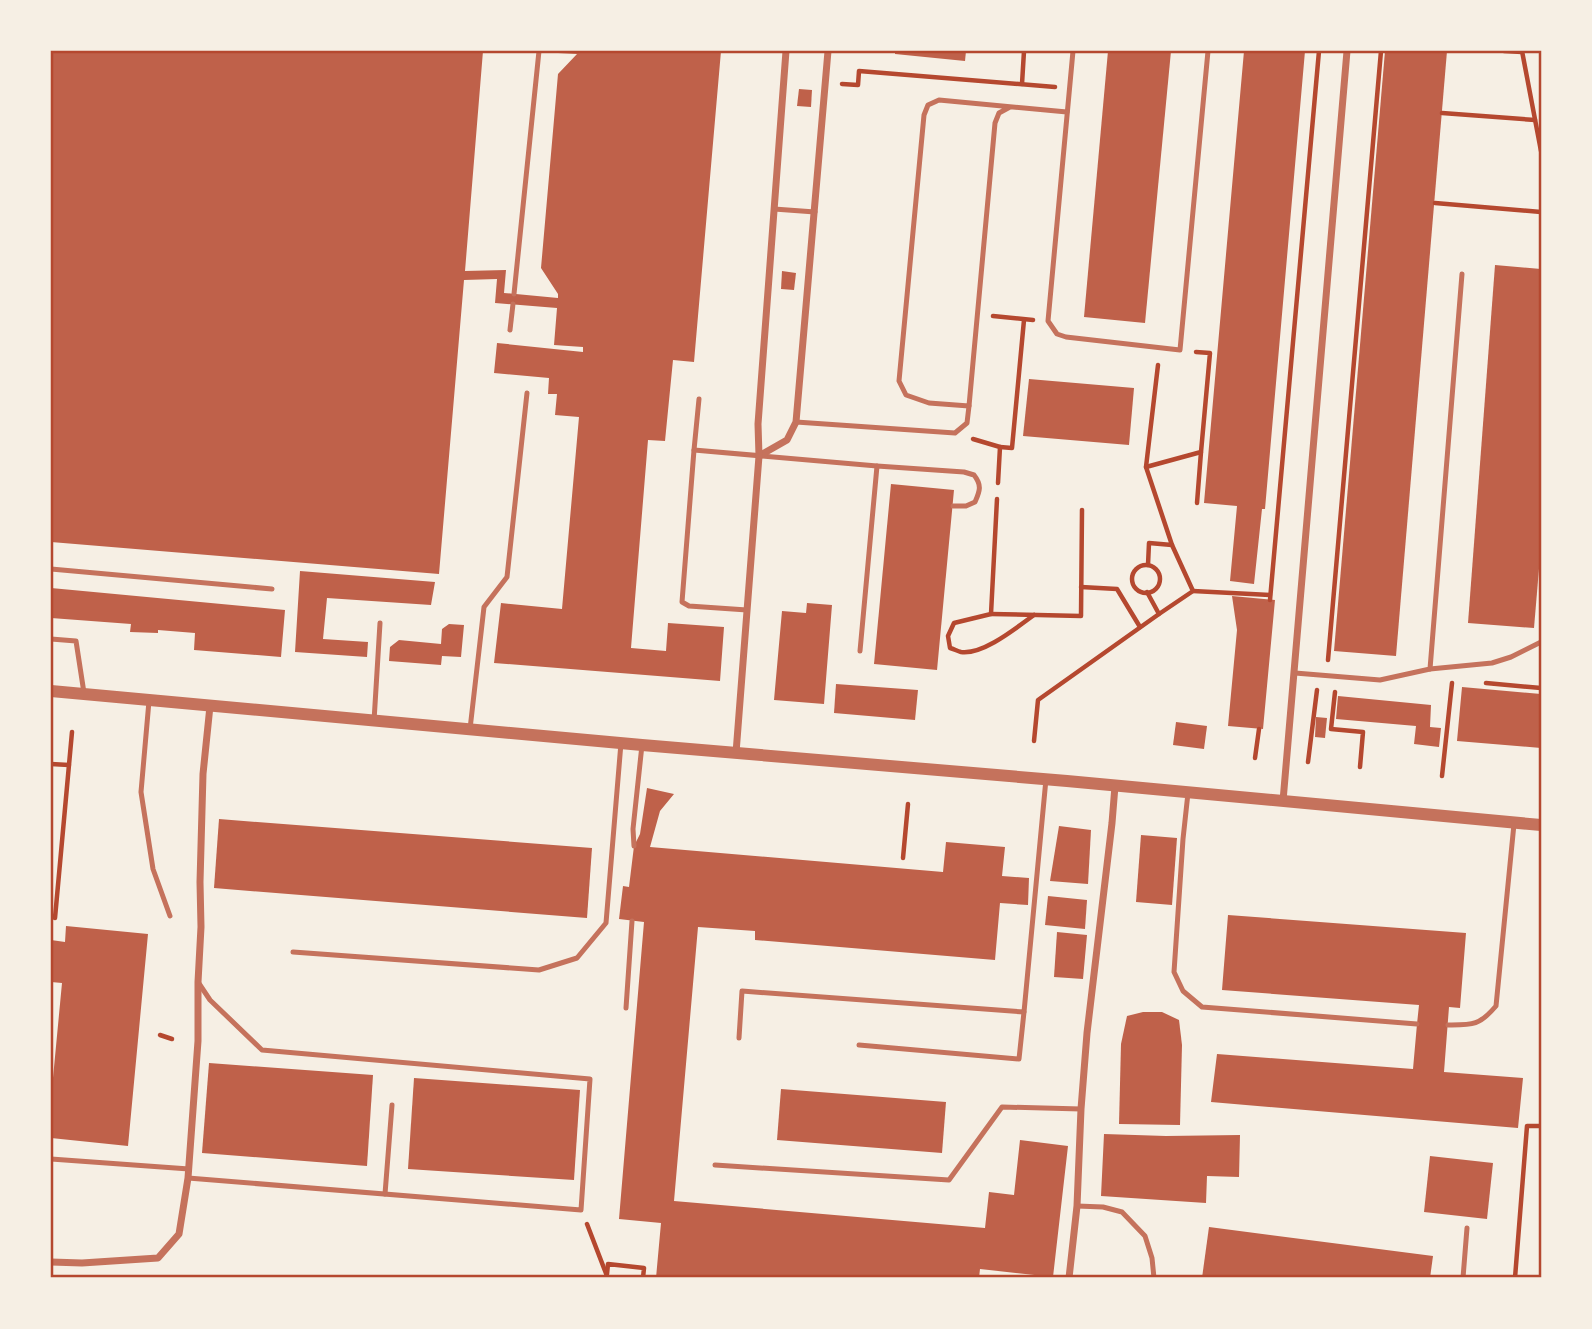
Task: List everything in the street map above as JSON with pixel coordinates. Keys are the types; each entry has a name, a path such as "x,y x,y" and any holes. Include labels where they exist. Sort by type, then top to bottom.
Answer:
{"street":[{"path":"736,753 786,51"},
{"path":"759,456 787,440 796,422 828,51"},
{"path":"1283,801 1348,51"},
{"path":"51,691 1541,825"},
{"path":"51,1262 82,1263 158,1258 179,1234 189,1169 198,1041 200,882 204,774 210,706"},
{"path":"1069,1278 1077,1206 1087,1033 1115,786"}],"lane":[{"path":"514,294 539,51"},
{"path":"1073,51 1048,321 1057,334 1066,337 1180,350 1209,51"},
{"path":"969,406 929,403 906,395 899,381 924,115 928,104 939,100 1067,113"},
{"path":"796,422 956,433 967,424 995,123 999,113 1010,107"},
{"path":"774,209 815,212"},
{"path":"1430,669 1462,274"},
{"path":"510,330 513,304"},
{"path":"470,729 484,607 507,577 527,393"},
{"path":"698,399 682,602 689,606 747,610"},
{"path":"694,450 974,474 980,482 975,502 966,506 953,506"},
{"path":"860,651 877,466"},
{"path":"51,569 272,589"},
{"path":"374,721 380,623"},
{"path":"51,639 76,641 84,694"},
{"path":"1295,673 1380,680 1430,669 1492,663 1541,642"},
{"path":"149,701 141,792 153,869 170,916"},
{"path":"293,952 539,970 577,958 606,923 621,743"},
{"path":"634,846 633,830 642,745"},
{"path":"859,1045 1019,1059 1046,779"},
{"path":"1188,793 1174,972 1182,991 1202,1007 1417,1024"},
{"path":"1447,1026 1471,1025 1485,1019 1496,1006 1514,822"},
{"path":"626,1008 632,921"},
{"path":"188,1178 581,1210 590,1079 262,1050 210,1000 198,982"},
{"path":"739,1038 742,991 1024,1012"},
{"path":"385,1194 391,1105"},
{"path":"715,1165 949,1180 1002,1107 1081,1109"},
{"path":"577,1138 586,1139"},
{"path":"51,1159 189,1169"},
{"path":"1077,1206 1103,1207 1122,1212 1145,1236 1152,1258 1154,1278"},
{"path":"1463,1278 1466,1228"}],"path":[{"path":"1021,85 1024,51"},
{"path":"1034,741 1038,701 1194,591 1270,597 1319,51"},
{"path":"1326,676 1381,51"},
{"path":"1504,51 1522,52 1541,151"},
{"path":"825,82 858,85 859,71 1070,88"},
{"path":"1442,113 1535,120"},
{"path":"1435,203 1541,212"},
{"path":"956,433 1000,447 1012,448 1024,320"},
{"path":"1160,349 1146,467 1172,545 1194,591"},
{"path":"1180,350 1210,353 1197,503"},
{"path":"998,483 1000,447"},
{"path":"1146,467 1201,452"},
{"path":"990,614 997,496"},
{"path":"1034,615 1009,634 980,649 963,652 950,648 948,636 954,623 971,617 990,614 1081,616 1082,510"},
{"path":"1148,565 1150,543 1172,545"},
{"path":"1148,565 1156,568 1160,581 1156,589 1147,592 1138,590 1132,578 1139,566 1148,565"},
{"path":"1081,587 1117,589 1140,627"},
{"path":"1147,592 1159,614"},
{"path":"1442,776 1452,682"},
{"path":"1336,689 1331,729 1363,732 1360,767"},
{"path":"1255,758 1259,729"},
{"path":"55,918 72,732"},
{"path":"51,764 69,765"},
{"path":"903,859 908,804"},
{"path":"160,1035 172,1039"},
{"path":"1516,1278 1527,1126 1541,1126"},
{"path":"581,1210 607,1277"},
{"path":"607,1277 608,1264 644,1268 643,1278"}],"building":[{"path":"51,51 483,51 465,271 506,270 504,293 558,298 541,268 558,74 577,54 558,51 721,51 694,362 673,360 665,441 648,440 631,648 666,651 668,623 724,627 720,681 494,663 501,603 562,609 579,417 555,415 557,394 548,394 549,378 494,373 497,343 583,352 583,347 554,345 557,308 495,303 497,279 464,280 439,574 51,542"},
{"path":"895,51 966,51 965,61 895,54"},
{"path":"1108,51 1171,51 1145,323 1084,317"},
{"path":"1244,51 1305,51 1265,509 1262,509 1254,584 1230,581 1237,506 1204,503"},
{"path":"1385,51 1447,51 1396,656 1334,651"},
{"path":"799,89 812,90 811,107 797,106"},
{"path":"1495,265 1541,269 1541,545 1534,628 1468,623"},
{"path":"782,271 796,273 794,290 781,289"},
{"path":"1029,379 1134,388 1129,445 1023,436"},
{"path":"891,484 954,490 937,670 874,664"},
{"path":"300,571 435,582 431,605 327,598 323,639 368,642 367,657 295,652"},
{"path":"51,588 285,610 281,657 194,650 195,633 158,630 158,633 130,632 131,624 51,618"},
{"path":"1232,596 1275,600 1263,729 1228,726 1237,630"},
{"path":"807,603 832,605 824,704 774,700 782,611 806,613"},
{"path":"449,624 464,625 461,657 442,656 441,665 389,661 390,647 399,640 441,644 442,629"},
{"path":"836,684 918,690 915,720 834,713"},
{"path":"1462,687 1541,694 1541,748 1457,741"},
{"path":"1338,696 1431,705 1430,727 1441,728 1439,747 1414,744 1416,726 1336,719"},
{"path":"1316,717 1327,718 1325,738 1315,737"},
{"path":"1176,722 1207,726 1204,749 1173,745"},
{"path":"647,788 674,794 660,811 650,847 943,872 946,842 1005,847 1002,876 1029,878 1028,905 1000,903 995,960 755,940 755,931 698,927 674,1201 985,1228 989,1192 1014,1195 1020,1140 1068,1146 1053,1277 980,1269 979,1278 656,1278 661,1223 619,1219 644,922 619,919 623,886 629,887 634,846 640,834"},
{"path":"219,819 592,848 587,918 214,888"},
{"path":"1059,826 1091,830 1088,884 1050,881"},
{"path":"1141,835 1177,838 1172,905 1136,902"},
{"path":"1048,896 1087,900 1085,929 1045,925"},
{"path":"1228,915 1466,933 1460,1008 1449,1007 1444,1072 1523,1078 1518,1128 1211,1102 1217,1054 1413,1069 1419,1005 1222,990"},
{"path":"66,926 148,934 128,1146 51,1138 51,1099 62,983 51,982 51,940 65,942"},
{"path":"1057,932 1087,935 1083,979 1054,977"},
{"path":"1143,1012 1162,1012 1179,1020 1182,1045 1180,1125 1119,1124 1121,1044 1127,1016"},
{"path":"209,1063 373,1075 367,1166 202,1153"},
{"path":"414,1078 580,1090 574,1180 408,1169"},
{"path":"781,1089 946,1102 942,1153 777,1140"},
{"path":"1104,1134 1240,1135 1239,1177 1207,1176 1206,1203 1101,1196"},
{"path":"1430,1156 1493,1163 1487,1219 1424,1212"},
{"path":"1209,1227 1433,1256 1430,1278 1202,1278"}]}
